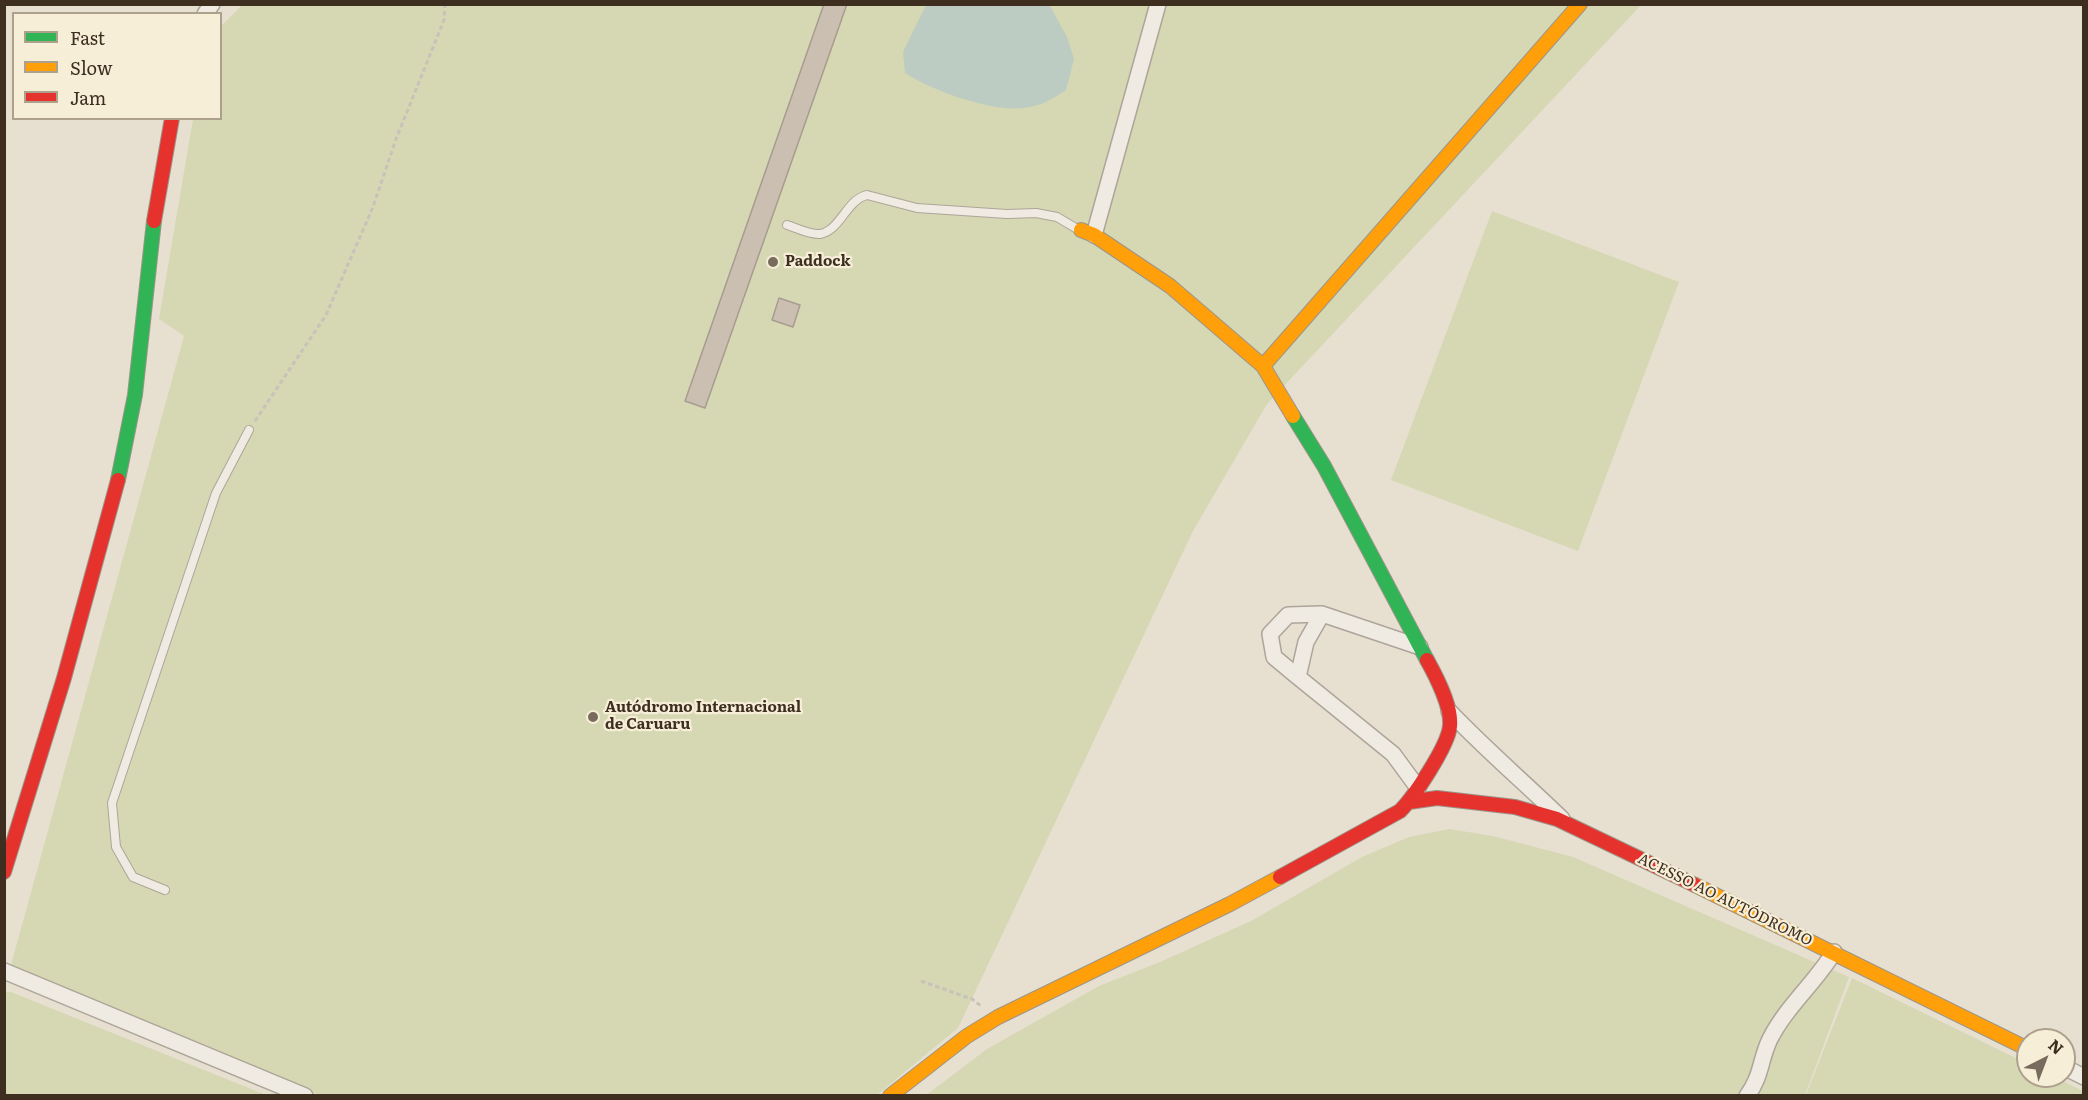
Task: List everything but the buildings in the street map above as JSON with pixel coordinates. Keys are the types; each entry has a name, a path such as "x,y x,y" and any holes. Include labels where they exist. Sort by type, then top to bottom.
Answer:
{"street":[{"path":"1158,4 1087,233 1170,286 1263,366 1324,466 1420,647 1449,711 1488,751 1515,773 1567,824"},
{"path":"1263,366 1580,4"},
{"path":"4,872 64,678 117,484 135,395 154,219 172,120"},
{"path":"1418,788 1393,754 1274,657 1270,634 1288,615 1322,614 1420,647"},
{"path":"1298,677 1306,642 1322,614"},
{"path":"890,1095 968,1036 998,1017 1230,904 1400,811 1409,802 1445,742 1450,727 1449,711"},
{"name":"ACESSO AO AUTÓDROMO","path":"1409,802 1437,798 1515,807 1567,824 1834,952 2016,1043"},
{"path":"1747,1095 1756,1084 1769,1040 1792,1007 1823,970 1834,952"},
{"path":"4,971 305,1095"}],"lane":[{"path":"788,225 821,234 835,224 859,197 867,195 917,208 1007,214 1036,213 1057,217 1087,233"},
{"path":"165,890 133,877 116,847 112,803 216,493 249,430"}],"path":[{"path":"249,430 326,315 373,207 396,139 444,20 445,4"},
{"path":"921,981 972,999 998,1017"}],"green space":[{"name":"Autódromo Internacional de Caruaru","path":"242,5 1641,5 1267,404 1193,531 958,1028 877,1095 320,1095 11,965 184,336 159,319 193,120 222,120 222,25"},
{"path":"1492,211 1679,282 1578,551 1391,480"},
{"path":"1449,829 1493,836 1573,857 1849,977 1805,1095 925,1096 987,1049 1099,986 1160,962 1251,921 1362,857 1409,837"},
{"path":"1852,978 2016,1058 2016,1088 2076,1088 2083,1091 2083,1095 1806,1095"},
{"path":"5,992 11,992 266,1095 5,1095"}],"shaded area":[{"path":"1049,4 1067,37 1074,59 1066,90 1046,102 1024,108 995,107 946,93 905,73 903,52 926,5"}],"traffic: fast":[{"path":"118,480 135,395 154,221"},
{"path":"1293,416 1324,466 1427,660"}],"traffic: slow":[{"path":"1263,366 1580,4"},
{"path":"1081,230 1094,235 1170,286 1263,366 1293,416"},
{"path":"890,1096 967,1036 998,1017 1230,904 1280,877"},
{"path":"1695,885 2016,1043"}],"traffic: jam":[{"path":"154,221 172,120"},
{"path":"4,872 64,678 118,480"},
{"path":"1280,877 1400,811 1421,783 1437,758 1450,726 1446,701 1427,660"},
{"path":"1409,802 1437,798 1515,807 1557,819 1695,885"}],"place":[{"name":"Paddock","path":"773,262"},
{"name":"Autódromo Internacional de Caruaru","path":"593,717"}]}
